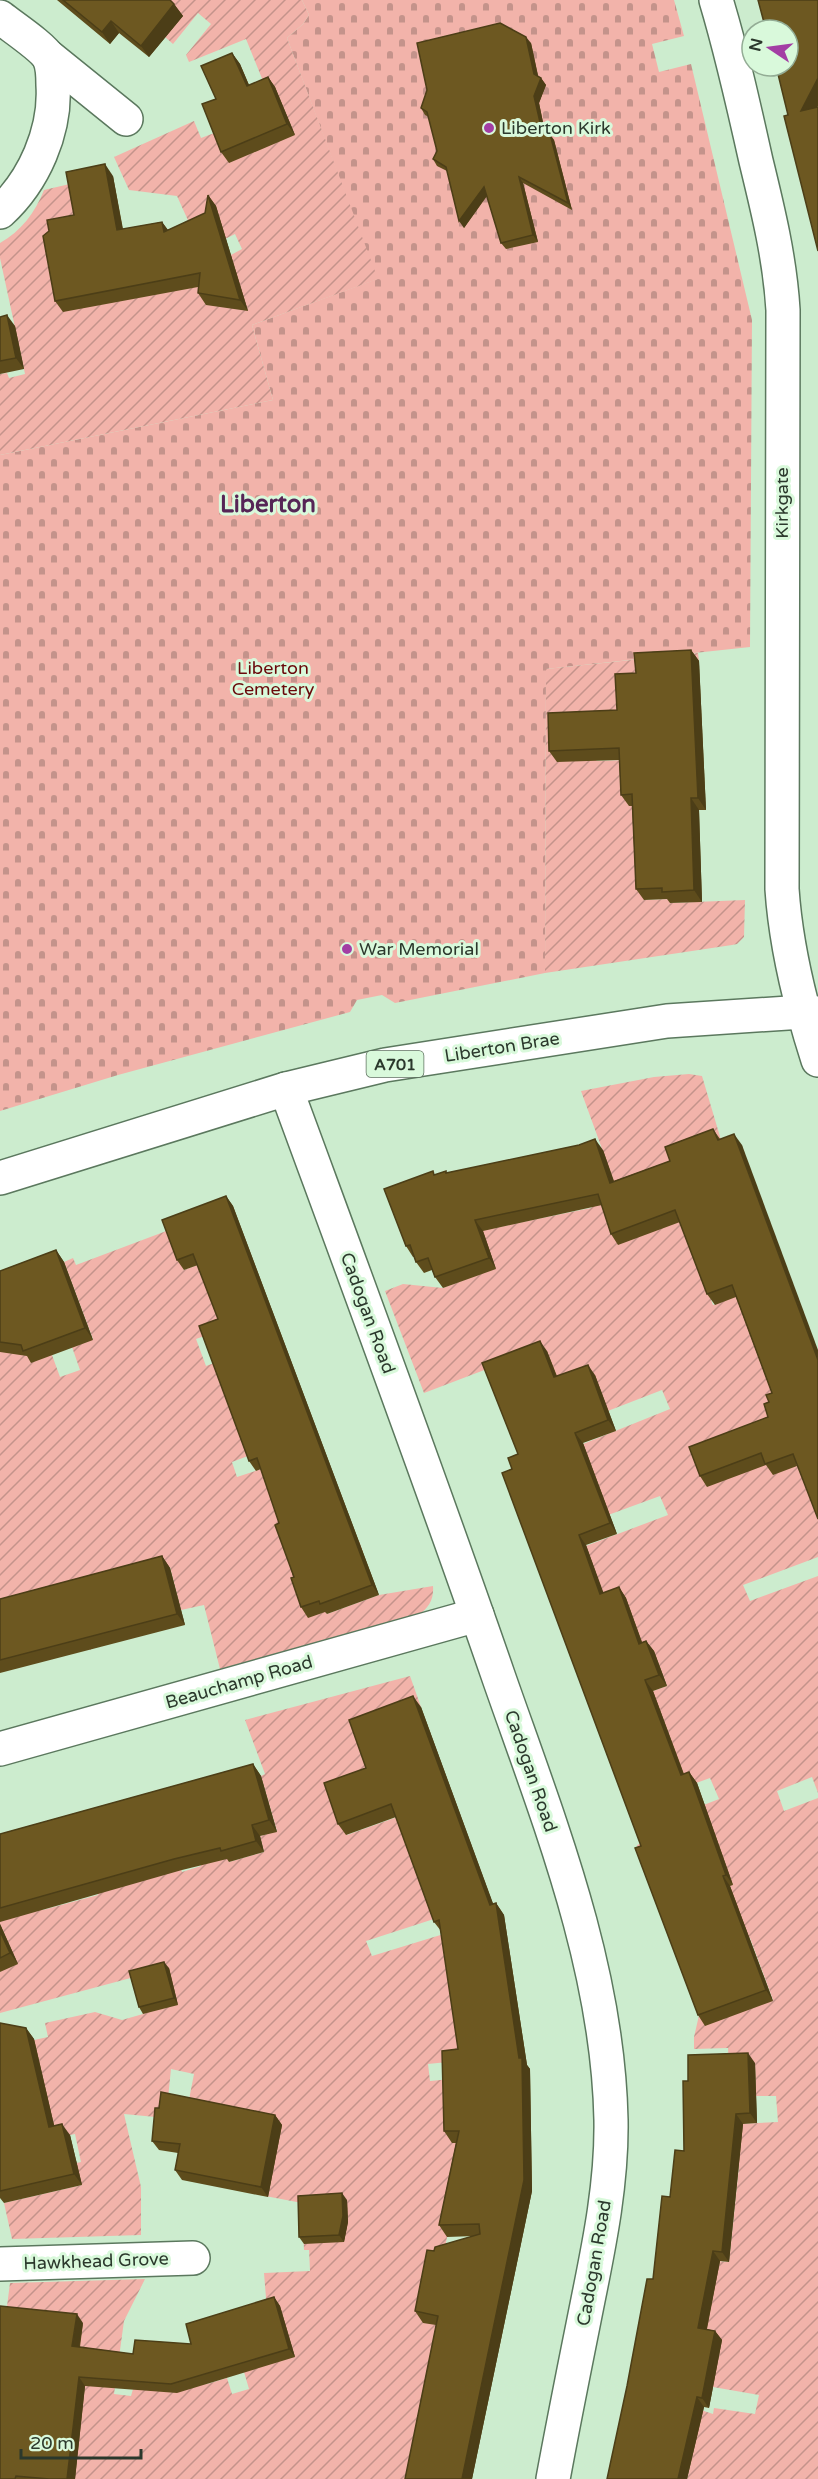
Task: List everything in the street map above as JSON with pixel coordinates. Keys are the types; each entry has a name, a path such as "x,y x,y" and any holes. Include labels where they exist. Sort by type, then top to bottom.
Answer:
{"street":[{"name":"Kirkgate","path":"716,0 736,72 781,278 783,310 782,889 785,929 810,1012 818,1060"},
{"path":"0,16 126,119"},
{"path":"0,212 26,182 42,151 51,119 53,90 52,66 48,56"},
{"name":"Liberton Brae","path":"0,1178 286,1089 385,1065 667,1021 810,1012"},
{"name":"Cadogan Road","path":"286,1089 477,1615 558,1847 598,1991 611,2118 610,2165 599,2247 553,2479"},
{"name":"Beauchamp Road","path":"0,1749 477,1615"},
{"name":"Hawkhead Grove","path":"0,2264 193,2258"}],"green space":[{"path":"161,0 302,0 309,15 303,24 287,38 378,279 252,325 273,400 0,455 0,374 7,373 9,378 25,374 0,258 0,243 26,221 44,190 74,183 82,226 229,256 242,249 235,234 221,241 191,227 177,196 129,190 114,157 194,121 201,138 217,132 267,91 246,39 189,62 186,55 211,24 198,13 173,44 165,37 177,23 156,5"},
{"name":"Liberton Cemetery","path":"302,0 674,0 684,36 652,44 659,72 691,64 752,320 750,647 546,669 545,973 395,1003 382,995 357,1000 350,1012 118,1075 0,1111 0,455 273,400 252,325 377,279 287,38 303,24 309,15"},
{"path":"698,653 699,661 642,664 625,722 596,761 627,760 649,805 644,900 670,899 670,903 745,900 744,937 737,944 732,945 545,973 546,669"},
{"path":"689,1074 702,1076 721,1140 710,1297 713,1305 739,1295 778,1400 765,1454 801,1464 818,1511 818,1557 743,1585 750,1601 818,1576 818,1793 812,1777 777,1791 784,1811 818,1798 818,2479 687,2479 693,2451 689,2406 713,2414 714,2408 755,2414 759,2395 638,2374 705,2337 707,2260 729,2262 739,2166 691,2126 778,2122 776,2096 756,2096 755,2063 729,2064 728,2048 694,2049 694,2037 700,2011 773,2000 750,1938 642,1859 637,1845 701,1820 696,1808 719,1799 710,1778 688,1786 639,1696 667,1686 654,1652 626,1662 607,1605 554,1558 668,1515 660,1496 589,1522 589,1460 583,1444 670,1409 662,1390 569,1426 600,1390 595,1376 561,1388 487,1369 424,1393 385,1291 403,1284 443,1288 474,1276 487,1196 494,1228 591,1208 613,1179 581,1091 654,1077"},
{"path":"169,1230 184,1270 200,1264 257,1272 218,1331 196,1339 206,1366 228,1358 315,1431 232,1462 237,1477 264,1468 332,1551 359,1541 363,1552 312,1571 308,1617 326,1611 327,1614 379,1595 433,1586 430,1603 418,1615 220,1669 204,1605 181,1610 170,1567 157,1571 83,1621 91,1650 0,1618 0,1327 52,1355 60,1377 80,1370 72,1347 93,1339 64,1262 73,1258 76,1265"},
{"path":"410,1676 421,1707 357,1731 377,1751 347,1835 400,1816 437,1918 366,1941 372,1956 447,1933 467,2060 428,2064 430,2081 451,2079 452,2142 475,2142 454,2203 442,2262 445,2327 416,2479 65,2479 6,2314 10,2283 145,2279 124,2321 114,2394 131,2396 133,2389 207,2384 227,2378 232,2394 249,2389 244,2372 267,2310 264,2273 310,2271 309,2250 304,2250 302,2203 260,2195 270,2144 186,2115 194,2074 171,2069 166,2118 124,2114 141,2187 141,2235 12,2239 4,2203 82,2185 63,2166 81,2162 75,2134 56,2138 34,2040 48,2037 45,2023 95,2012 122,2020 143,2014 168,1968 0,2013 0,1972 15,1959 3,1931 0,1932 0,1847 43,1910 98,1895 93,1876 171,1832 182,1872 201,1866 197,1850 224,1842 229,1862 264,1852 260,1836 277,1831 261,1776 265,1774 245,1720"}],"building":[{"path":"63,0 170,0 174,4 141,46 111,21 102,32"},
{"path":"758,0 818,0 818,78 801,111 818,107 818,251 784,116 788,115 779,78 800,78 800,18 763,18"},
{"name":"Liberton Kirk","path":"500,23 526,37 534,74 541,78 534,96 542,131 550,134 568,203 519,177 533,235 501,243 484,187 459,221 446,167 433,159 437,151 427,112 421,108 427,90 417,43"},
{"path":"232,53 247,86 268,77 287,124 221,152 202,104 216,99 201,66"},
{"path":"105,164 117,230 162,222 164,232 205,213 208,195 240,300 198,293 200,273 55,301 43,236 49,231 47,220 74,215 66,172"},
{"path":"7,315 16,358 0,361 0,317"},
{"path":"691,650 698,798 691,798 694,890 662,892 662,888 636,889 632,794 621,795 619,748 549,751 548,713 617,710 615,674 636,673 634,653"},
{"path":"713,1129 718,1140 734,1134 818,1360 818,1519 793,1454 765,1464 761,1453 700,1476 689,1447 768,1417 764,1404 769,1402 766,1395 772,1393 732,1285 707,1294 675,1210 611,1234 598,1194 475,1220 489,1258 435,1277 428,1258 416,1262 410,1245 406,1246 384,1189 433,1171 434,1175 446,1171 446,1173 579,1145 595,1139 610,1183 670,1161 665,1147"},
{"path":"226,1196 372,1585 320,1604 319,1601 301,1607 291,1578 294,1577 275,1525 279,1523 257,1458 249,1461 199,1326 218,1319 193,1254 177,1260 162,1220"},
{"path":"56,1250 85,1328 23,1351 21,1345 0,1342 0,1271"},
{"path":"540,1341 554,1377 588,1365 608,1420 575,1433 610,1523 579,1535 600,1594 619,1587 639,1644 646,1641 659,1675 645,1680 681,1775 689,1772 726,1875 723,1876 766,1990 698,2015 635,1848 641,1846 502,1473 512,1469 508,1458 518,1454 482,1363"},
{"path":"162,1556 177,1614 0,1660 0,1599"},
{"path":"413,1696 490,1905 496,1903 519,2058 522,2058 524,2180 462,2479 405,2479 438,2316 415,2311 427,2250 434,2251 435,2247 480,2234 479,2224 439,2225 459,2131 444,2131 442,2051 458,2049 439,1920 434,1922 391,1804 338,1824 324,1783 366,1768 349,1720"},
{"path":"253,1764 269,1820 252,1825 256,1841 221,1851 220,1848 174,1859 0,1908 0,1834"},
{"path":"0,1931 10,1953 0,1958"},
{"path":"164,1962 174,1998 139,2007 129,1971"},
{"path":"0,2023 26,2028 49,2127 62,2124 74,2174 0,2191"},
{"path":"748,2053 750,2113 736,2114 722,2252 713,2251 698,2328 715,2331 702,2398 697,2397 678,2479 607,2479 647,2279 653,2279 662,2196 670,2197 675,2150 684,2151 683,2081 688,2081 688,2055"},
{"path":"161,2092 275,2115 261,2187 175,2170 180,2144 152,2141 155,2108 159,2108"},
{"path":"342,2193 343,2216 339,2235 299,2237 298,2196"},
{"path":"274,2297 289,2349 171,2384 79,2377 67,2479 16,2476 15,2479 0,2479 0,2306 77,2314 72,2346 133,2354 135,2340 191,2344 186,2324"}],"place":[{"name":"Liberton Kirk","path":"489,128"},
{"name":"War Memorial","path":"347,949"}],"district":[{"name":"Liberton","path":"268,504"}]}
